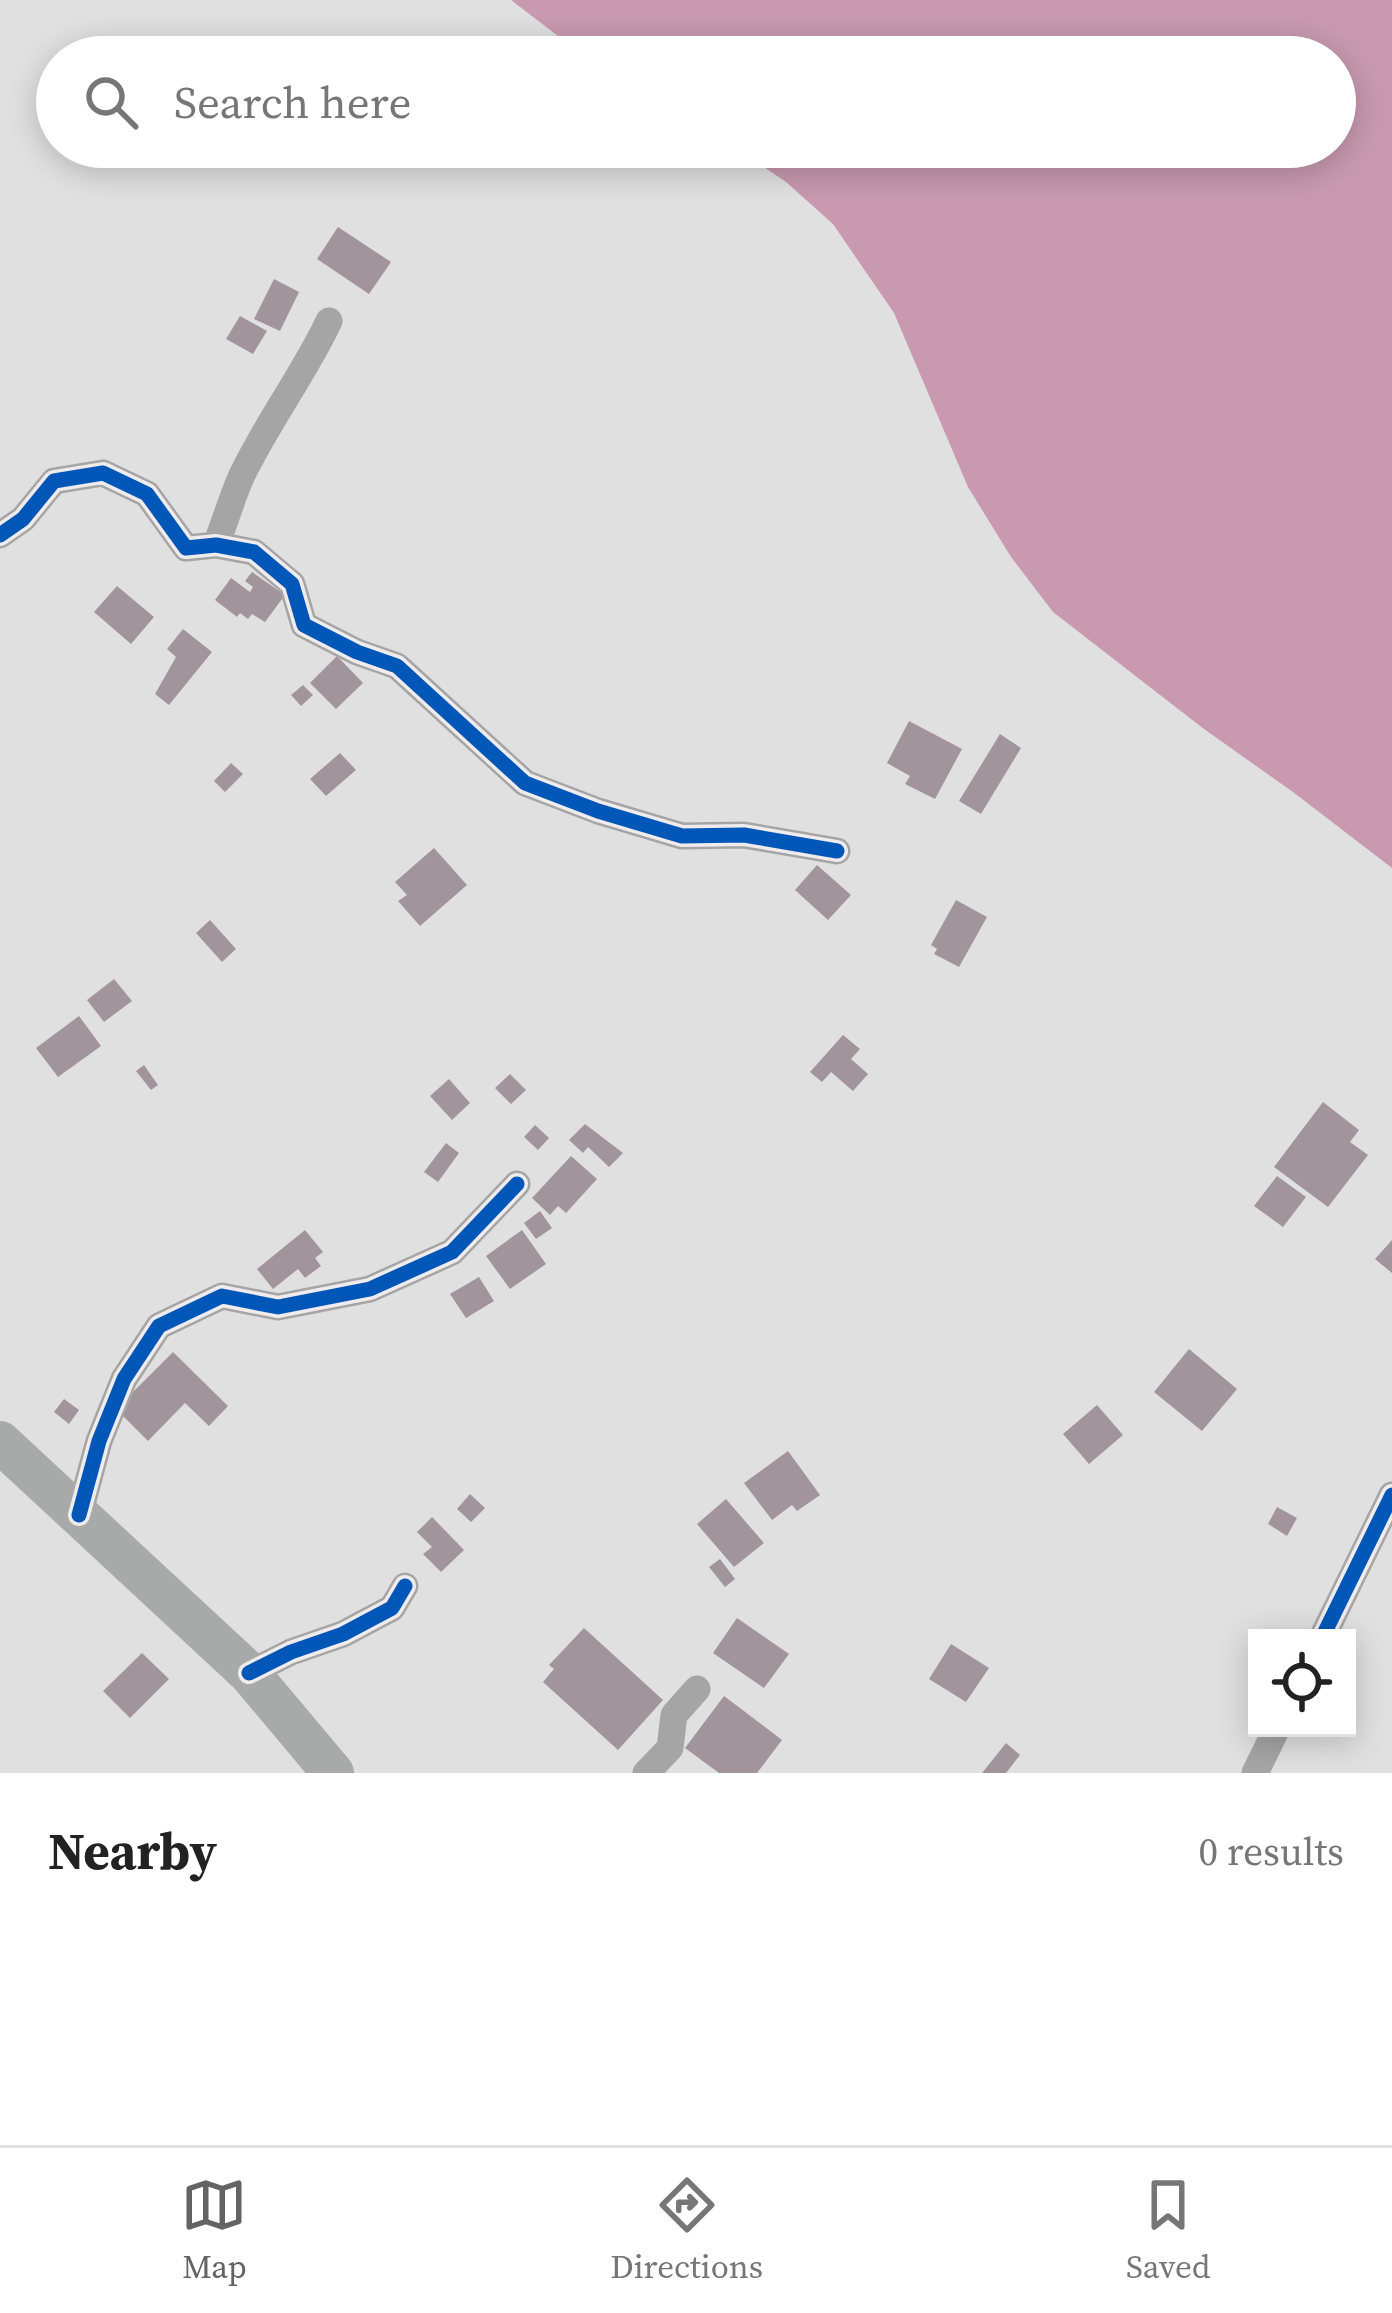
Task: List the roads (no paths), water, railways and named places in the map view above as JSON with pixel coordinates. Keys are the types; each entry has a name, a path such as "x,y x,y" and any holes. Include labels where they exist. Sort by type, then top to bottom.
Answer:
{"main road":[{"path":"0,1442 249,1673 330,1772"}],"street":[{"path":"216,545 241,478 329,321"},
{"path":"0,536 23,519 54,481 103,473 147,494 187,548 216,545 254,552 292,584 304,625 356,652 398,666 524,783 682,836 744,835 837,851"},
{"path":"79,1515 99,1442 124,1379 159,1326 222,1297 278,1306 370,1289 452,1252 517,1184"},
{"path":"1326,1629 1392,1495"},
{"path":"249,1673 392,1608 404,1586"},
{"path":"646,1773 670,1748 674,1715 697,1689"},
{"path":"1255,1773 1273,1737"}]}
